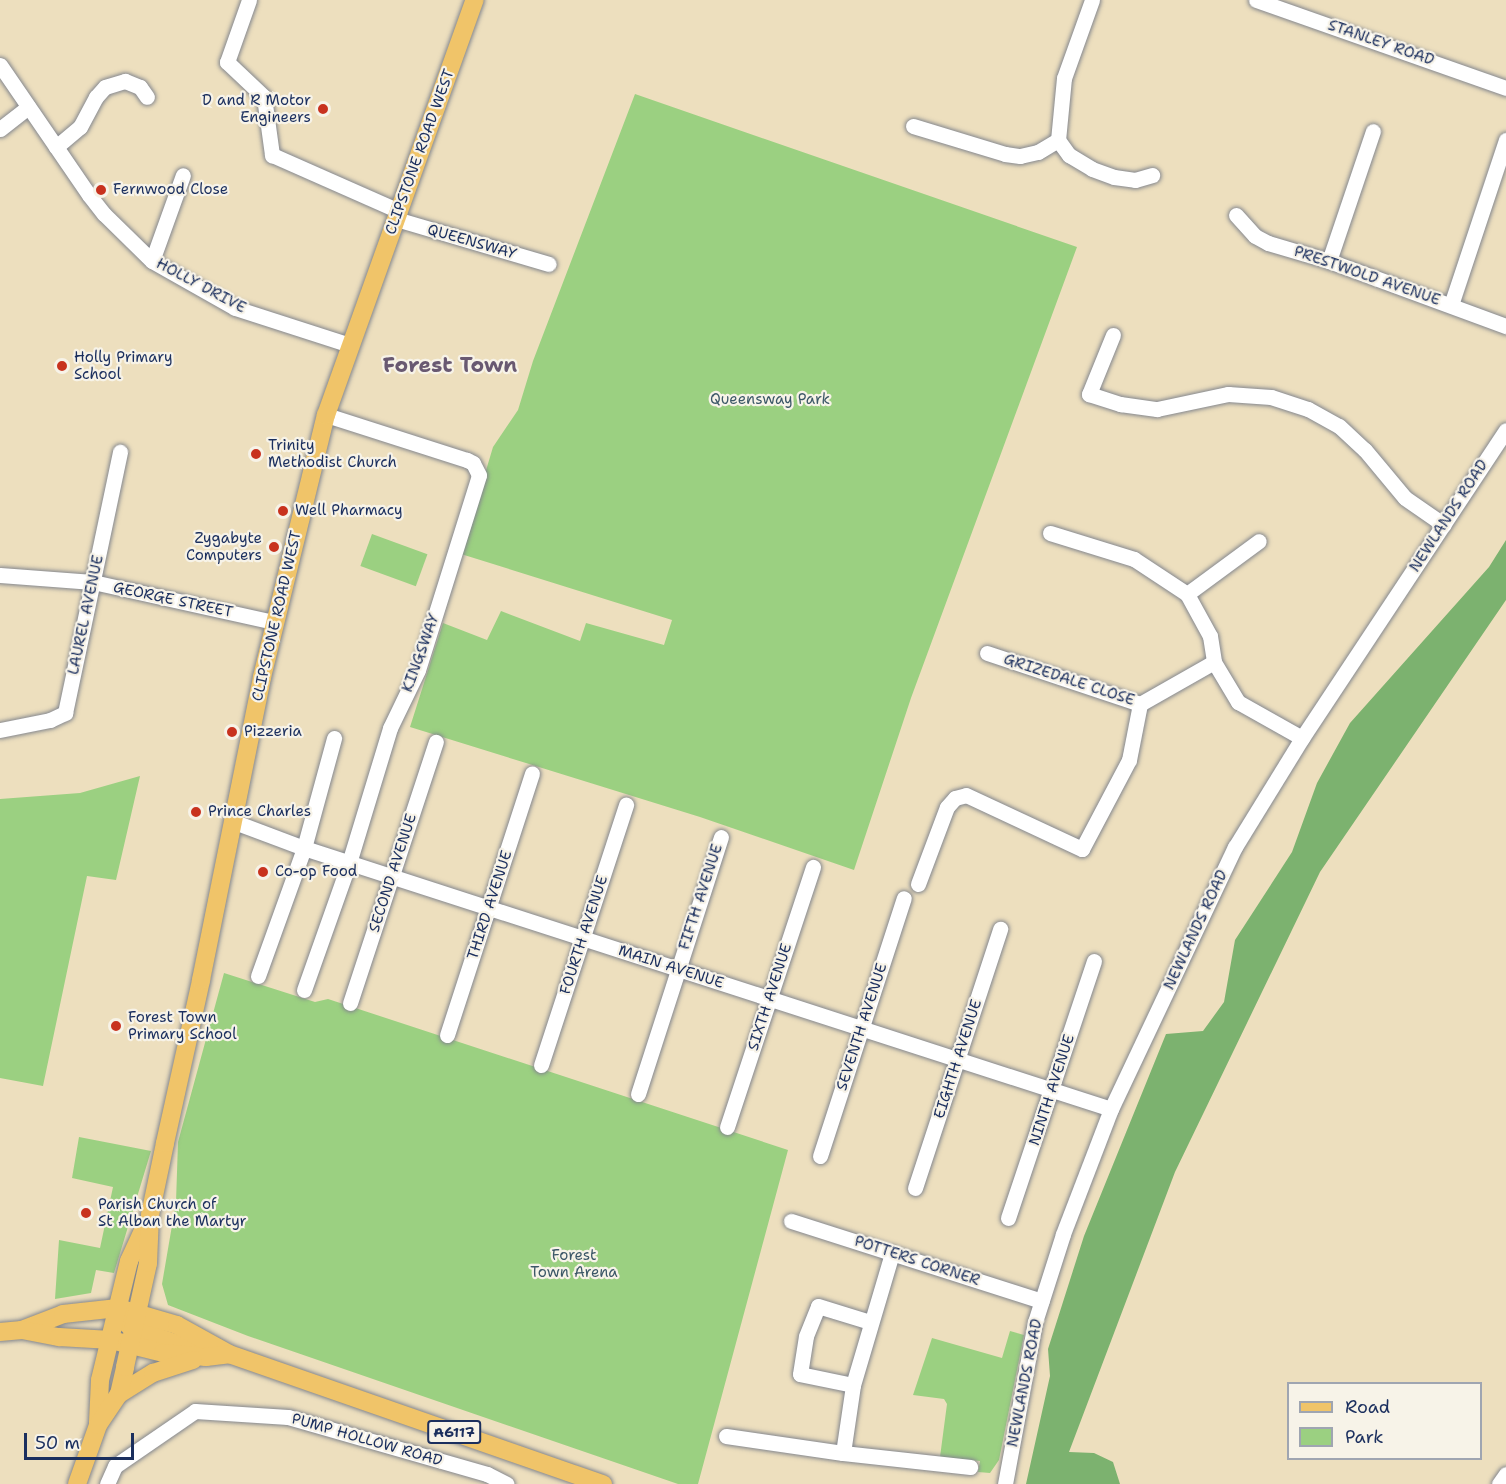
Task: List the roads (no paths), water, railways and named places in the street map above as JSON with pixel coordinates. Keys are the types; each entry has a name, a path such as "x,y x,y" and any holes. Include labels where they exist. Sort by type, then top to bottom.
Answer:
{"main road":[{"name":"CLIPSTONE ROAD WEST","path":"77,1484 98,1425 119,1394 129,1323 148,1263 150,1215 274,622 326,415 475,0"},
{"name":"A6117","path":"22,1330 63,1314 129,1323 177,1325 229,1354 581,1481 603,1484"},
{"name":"CLIPSTONE ROAD WEST","path":"98,1425 100,1380 111,1340 129,1323"},
{"name":"A6117","path":"0,1332 22,1330 59,1337 111,1340 129,1323"},
{"name":"A6117","path":"129,1323 163,1353 206,1357 229,1354"},
{"path":"119,1394 173,1364 206,1357"}],"street":[{"name":"QUEENSWAY","path":"249,0 226,62 264,97 272,155 397,215 549,264"},
{"path":"1092,0 1064,78 1058,140 1070,155 1114,177 1135,180 1152,175"},
{"name":"STANLEY ROAD","path":"1256,0 1506,88"},
{"name":"HOLLY DRIVE","path":"0,64 104,214 152,261 235,308 350,345"},
{"path":"56,147 80,127 96,97 105,87 125,81 140,87 147,97"},
{"path":"0,129 28,107"},
{"path":"913,126 1005,154 1020,156 1038,152 1058,140"},
{"path":"1329,261 1373,131"},
{"path":"1451,305 1506,140"},
{"path":"152,261 183,175"},
{"name":"PRESTWOLD AVENUE","path":"1236,215 1255,237 1268,243 1329,261 1506,326"},
{"path":"1113,335 1089,394 1120,404 1157,409 1228,394 1271,397 1308,409 1339,426 1365,450 1405,498 1444,525"},
{"name":"KINGSWAY","path":"304,990 349,863 390,728 418,670 479,475 473,463 467,460 326,415"},
{"name":"NEWLANDS ROAD","path":"1005,1484 1035,1322 1060,1243 1111,1109 1235,847 1302,738 1506,430"},
{"name":"LAUREL AVENUE","path":"0,730 50,720 64,713 120,452"},
{"path":"1050,533 1134,559 1187,594 1210,636 1214,662 1238,702 1302,738"},
{"path":"1187,594 1259,542"},
{"name":"GEORGE STREET","path":"0,575 93,582 274,622"},
{"name":"GRIZEDALE CLOSE","path":"987,653 1140,704 1214,662"},
{"path":"918,884 947,807 955,798 966,795 1082,849 1129,760 1140,704"},
{"path":"258,976 304,848 334,738"},
{"name":"SECOND AVENUE","path":"350,1003 436,742"},
{"name":"THIRD AVENUE","path":"447,1035 532,773"},
{"name":"FOURTH AVENUE","path":"541,1065 626,805"},
{"name":"MAIN AVENUE","path":"232,821 349,863 1111,1109"},
{"name":"FIFTH AVENUE","path":"638,1094 721,837"},
{"name":"SIXTH AVENUE","path":"727,1127 813,867"},
{"name":"SEVENTH AVENUE","path":"820,1156 904,898"},
{"name":"EIGHTH AVENUE","path":"915,1188 1000,930"},
{"name":"NINTH AVENUE","path":"1008,1218 1094,961"},
{"name":"POTTERS CORNER","path":"791,1221 1042,1301"},
{"path":"843,1453 853,1385 892,1253"},
{"path":"853,1385 800,1374 806,1336 818,1306 870,1322"},
{"name":"PUMP HOLLOW ROAD","path":"107,1484 115,1466 195,1412 288,1417 487,1474 507,1484"},
{"path":"726,1436 843,1453 970,1467"},
{"path":"1499,1484 1506,1474"}],"place":[{"name":"D and R Motor Engineers","path":"323,109"},
{"name":"Fernwood Close","path":"101,190"},
{"name":"Holly Primary School","path":"62,366"},
{"name":"Trinity Methodist Church","path":"256,454"},
{"name":"Well Pharmacy","path":"283,511"},
{"name":"Zygabyte Computers","path":"274,547"},
{"name":"Pizzeria","path":"232,732"},
{"name":"Prince Charles","path":"196,812"},
{"name":"Co-op Food","path":"263,872"},
{"name":"Forest Town Primary School","path":"116,1026"},
{"name":"Parish Church of St Alban the Martyr","path":"86,1213"}],"district":[{"name":"Forest Town","path":"450,365"}],"park label":[{"name":"Queensway Park","path":"770,400"},
{"name":"Forest Town Arena","path":"574,1264"}]}
